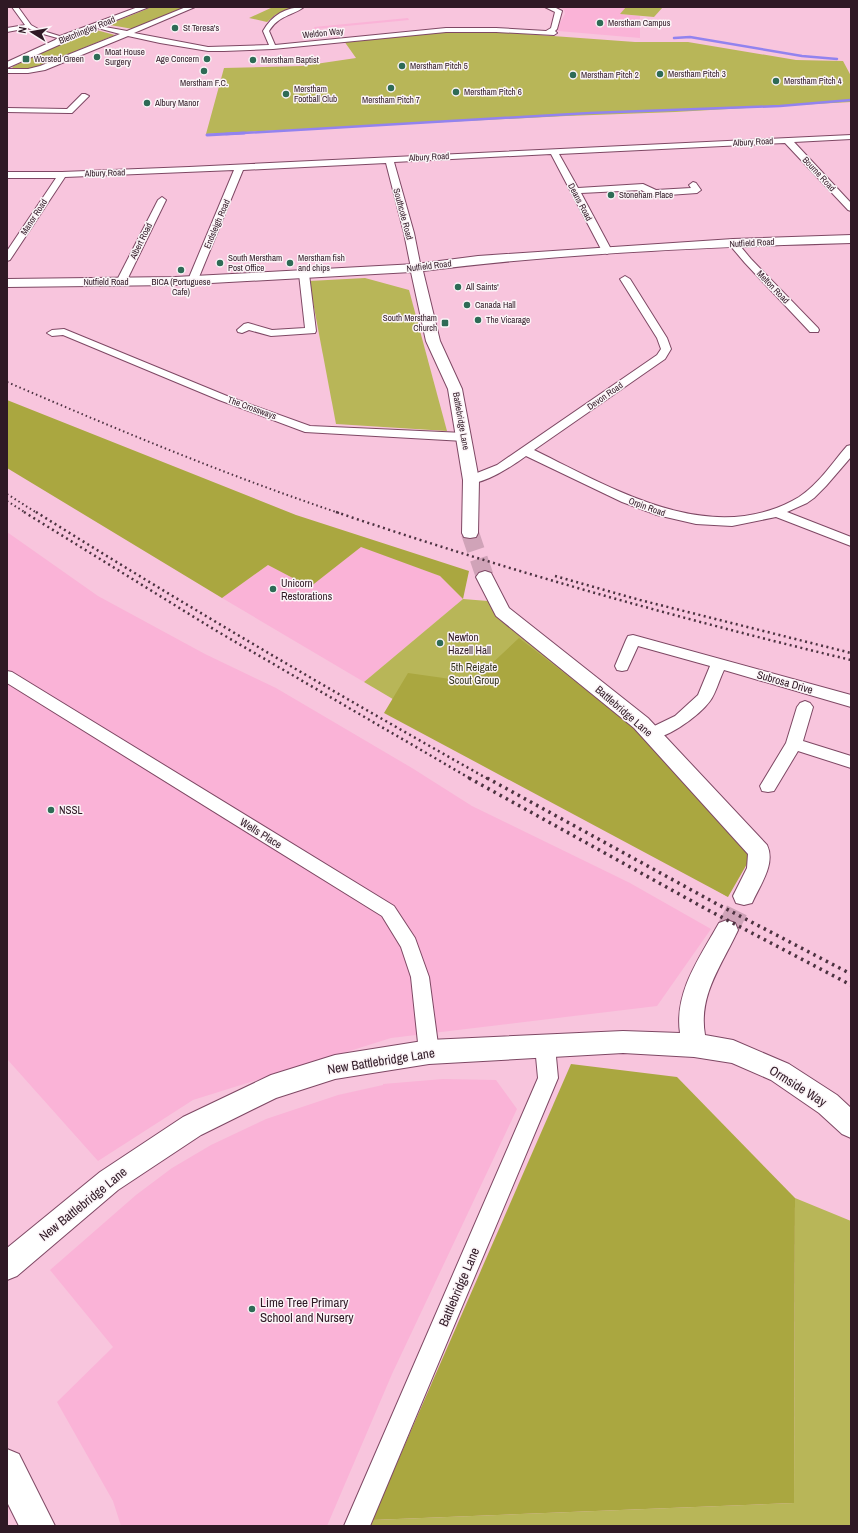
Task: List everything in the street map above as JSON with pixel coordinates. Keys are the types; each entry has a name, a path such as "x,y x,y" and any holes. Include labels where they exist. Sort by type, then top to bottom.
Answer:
{"main road":[{"path":"7,1466 36,1526"}],"street":[{"path":"15,7 29,26 38,31 63,38"},
{"name":"Bletchingley Road","path":"7,65 58,42 63,38 145,7"},
{"path":"7,71 28,72 42,68 192,7"},
{"path":"273,47 266,31 269,23 281,15 301,7"},
{"name":"Weldon Way","path":"96,26 160,41 208,49 273,47 446,30 496,30 551,33 554,29 559,12 548,7"},
{"path":"7,30 29,26"},
{"path":"7,110 69,111 85,96"},
{"name":"Albury Road","path":"7,174 62,175 851,137"},
{"name":"Bourne Road","path":"787,140 851,208"},
{"name":"Deans Road","path":"554,152 607,251"},
{"name":"Southcote Road","path":"389,159 409,233 416,268"},
{"name":"Endsleigh Road","path":"193,280 240,167"},
{"name":"Manor Road","path":"7,258 62,175"},
{"path":"574,191 643,187 654,193 697,190 693,185"},
{"name":"Albert Road","path":"121,282 162,200"},
{"name":"Nutfield Road","path":"7,282 121,282 193,280 416,268 478,260 607,251 851,239"},
{"name":"Melton Road","path":"733,244 814,330"},
{"name":"Battlebridge Lane","path":"416,268 433,341 455,389 471,480 470,533"},
{"path":"242,330 248,326 271,332 311,331 304,274"},
{"name":"Devon Road","path":"471,480 501,468 661,357 666,349 662,338 625,279"},
{"name":"The Crossways","path":"52,332 64,332 223,398 309,430 464,437"},
{"name":"Orpin Road","path":"526,451 609,492 660,513 692,520 716,522 761,518 804,499 826,478 851,449"},
{"path":"776,512 851,542"},
{"name":"Battlebridge Lane","path":"485,577 502,612 641,723 759,851 758,868 744,896"},
{"name":"Subrosa Drive","path":"622,666 633,640 851,701"},
{"path":"652,734 680,720 704,698 719,663"},
{"name":"Wells Place","path":"7,676 388,911 409,944 420,977 429,1052"},
{"path":"768,786 794,744 805,707"},
{"path":"794,744 851,762"},
{"path":"694,1045 690,1015 694,997 700,979 727,930"},
{"name":"New Battlebridge Lane","path":"7,1266 109,1181 192,1126 271,1087 328,1069 429,1052 623,1042 694,1045"},
{"name":"Ormside Way","path":"694,1045 733,1052 780,1072 828,1104 851,1125"},
{"name":"Battlebridge Lane","path":"357,1526 548,1078 545,1046"}],"shaded area":[{"name":"Merstham Campus","path":"560,7 626,7 621,14 640,16 640,38 558,31 556,30 565,14 564,10"},
{"path":"408,18 409,20 315,29 314,27"},
{"path":"7,400 296,515 469,571 463,599 440,576 361,547 310,587 268,565 222,598 7,468"},
{"path":"7,532 98,596 205,654 276,688 412,768 472,806 630,883 711,929 657,1006 391,1038 193,1100 98,1161 7,1059"},
{"path":"361,546 440,576 463,599 364,682 222,598 268,565 311,586"},
{"name":"5th Reigate Scout Group","path":"519,638 657,745 751,857 728,897 384,713 408,673 472,682"},
{"path":"571,1064 677,1077 795,1198 794,1503 372,1520"},
{"name":"Lime Tree Primary School and Nursery","path":"443,1079 496,1080 517,1109 392,1374 327,1526 121,1526 113,1501 57,1402 113,1347 50,1270 136,1195 172,1168 211,1145 266,1119 338,1095 383,1084"}],"green space":[{"path":"152,7 186,7 133,29 110,25 112,23"},
{"path":"273,7 292,8 275,15 267,22 249,18"},
{"path":"626,7 663,7 654,17 620,14"},
{"path":"96,30 115,35 34,68 23,70 14,69 12,67 61,43"},
{"path":"451,32 498,32 635,42 688,42 796,60 843,61 851,76 851,102 675,112 206,134 224,68 302,66 356,58 344,41"},
{"path":"365,278 409,290 447,431 336,424 309,281"},
{"name":"5th Reigate Scout Group","path":"463,599 488,601 657,745 728,897 364,682"},
{"path":"795,1198 851,1221 851,1526 369,1526 372,1520 794,1503"}],"waterway":[{"path":"674,38 690,37 802,56 837,59"},
{"path":"233,134 590,113 780,106 851,100"},
{"path":"233,134 244,133"},
{"path":"226,134 233,134"},
{"path":"207,135 233,134"}],"tunnel":[{"path":"470,533 485,577"},
{"path":"727,930 744,896"}],"railway":[{"path":"7,382 172,451 338,513"},
{"path":"7,494 37,513"},
{"path":"7,501 26,513"},
{"path":"24,512 215,630 471,779"},
{"path":"36,512 260,648 488,779"},
{"path":"338,513 464,554 592,592 851,660"},
{"path":"555,576 640,600 851,653"},
{"path":"469,778 708,910 851,985"},
{"path":"487,778 717,904 851,974"}],"place":[{"name":"Merstham Campus","path":"600,23"},
{"name":"St Teresa's","path":"175,28"},
{"name":"Moat House Surgery","path":"97,57"},
{"name":"Worsted Green","path":"26,59"},
{"name":"Age Concern","path":"207,59"},
{"name":"Merstham Baptist","path":"253,60"},
{"name":"Merstham Pitch 5","path":"402,66"},
{"name":"Merstham F.C.","path":"204,71"},
{"name":"Merstham Pitch 3","path":"660,74"},
{"name":"Merstham Pitch 2","path":"573,75"},
{"name":"Merstham Pitch 4","path":"776,81"},
{"name":"Merstham Pitch 7","path":"391,88"},
{"name":"Merstham Pitch 6","path":"456,92"},
{"name":"Merstham Football Club","path":"286,94"},
{"name":"Albury Manor","path":"147,103"},
{"name":"Stoneham Place","path":"611,195"},
{"name":"South Merstham Post Office","path":"220,263"},
{"name":"Merstham fish and chips","path":"290,263"},
{"name":"BICA (Portuguese Cafe)","path":"181,270"},
{"name":"All Saints'","path":"458,287"},
{"name":"Canada Hall","path":"467,305"},
{"name":"The Vicarage","path":"478,320"},
{"name":"South Merstham Church","path":"445,323"},
{"name":"Unicorn Restorations","path":"273,589"},
{"name":"Newton Hazell Hall","path":"440,643"},
{"name":"NSSL","path":"51,810"},
{"name":"Lime Tree Primary School and Nursery","path":"252,1309"}]}
